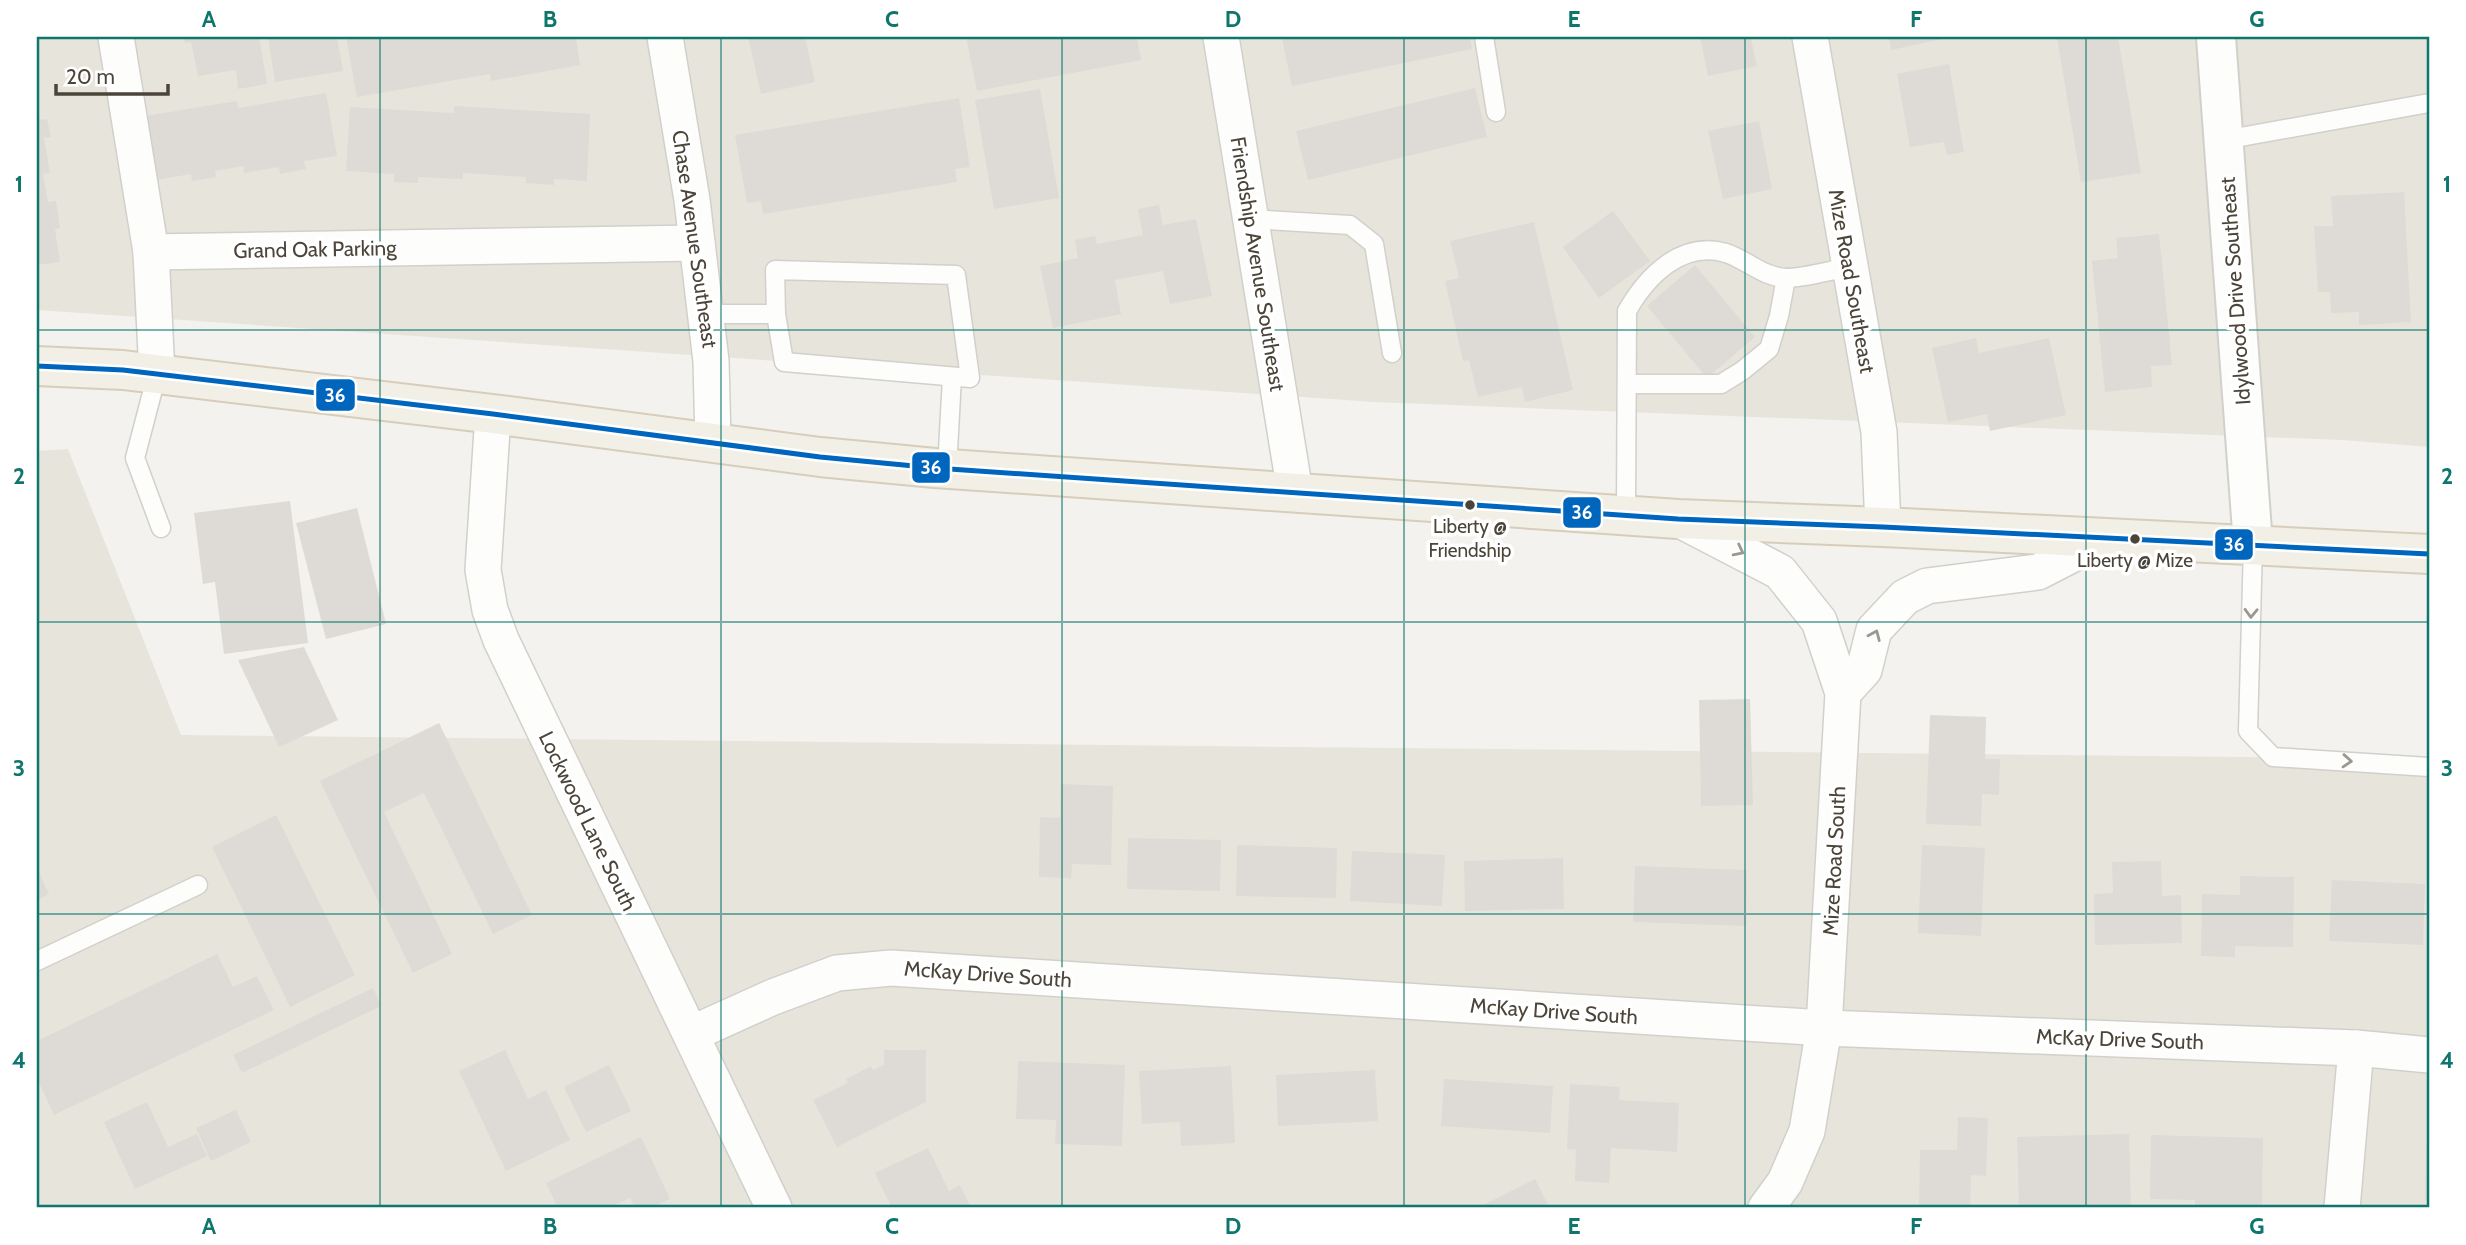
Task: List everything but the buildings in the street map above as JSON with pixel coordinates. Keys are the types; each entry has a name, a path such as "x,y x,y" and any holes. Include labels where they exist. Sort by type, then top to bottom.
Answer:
{"main road":[{"path":"37,366 157,374 821,457 947,469 1678,519 2429,554"}],"street":[{"path":"116,37 150,251 157,374"},
{"name":"Chase Avenue Southeast","path":"665,37 697,243 711,361 713,442"},
{"name":"Friendship Avenue Southeast","path":"1221,37 1295,492"},
{"name":"Mize Road Southeast","path":"1810,37 1879,432 1883,527"},
{"name":"Idylwood Drive Southeast","path":"2216,37 2253,545"},
{"name":"Grand Oak Parking","path":"150,251 697,243"},
{"name":"Lockwood Lane South","path":"493,414 483,570 490,610 501,640 774,1208"},
{"name":"Mize Road South","path":"1678,519 1780,572 1819,621 1843,693 1824,1028 1807,1131 1785,1182 1766,1208"},
{"path":"1843,693 1864,670 1874,630 1905,597 1927,586 2038,572 2104,538"},
{"name":"McKay Drive South","path":"691,1034 773,997 836,973 891,968 1824,1028 2356,1048 2429,1055"},
{"path":"2342,1208 2356,1048"}],"lane":[{"path":"1484,37 1496,112"},
{"path":"2224,140 2429,103"},
{"path":"1251,219 1350,225 1374,244 1392,354"},
{"path":"1626,515 1627,311 1639,290 1659,268 1691,251 1725,253 1763,272 1786,278 1850,267"},
{"path":"775,270 956,275 970,378 784,362 776,314 775,270"},
{"path":"1628,384 1721,384 1742,371 1769,348 1779,316 1786,278"},
{"path":"705,314 776,314"},
{"path":"157,374 135,458 161,528"},
{"path":"947,469 952,376"},
{"path":"2253,545 2248,731 2273,757 2429,767"},
{"path":"37,961 198,885"}],"shaded area":[{"path":"37,37 2429,37 2429,447 2342,440 1374,402 37,310"},
{"path":"68,449 181,735 2429,759 2429,1208 37,1208 37,451"}],"transit line":[{"name":"36","path":"37,366 123,370 493,414 820,457 935,468 1678,519 2429,554"}],"place":[{"name":"Liberty @ Friendship","path":"1470,505"},
{"name":"Liberty @ Mize","path":"2135,539"}]}
